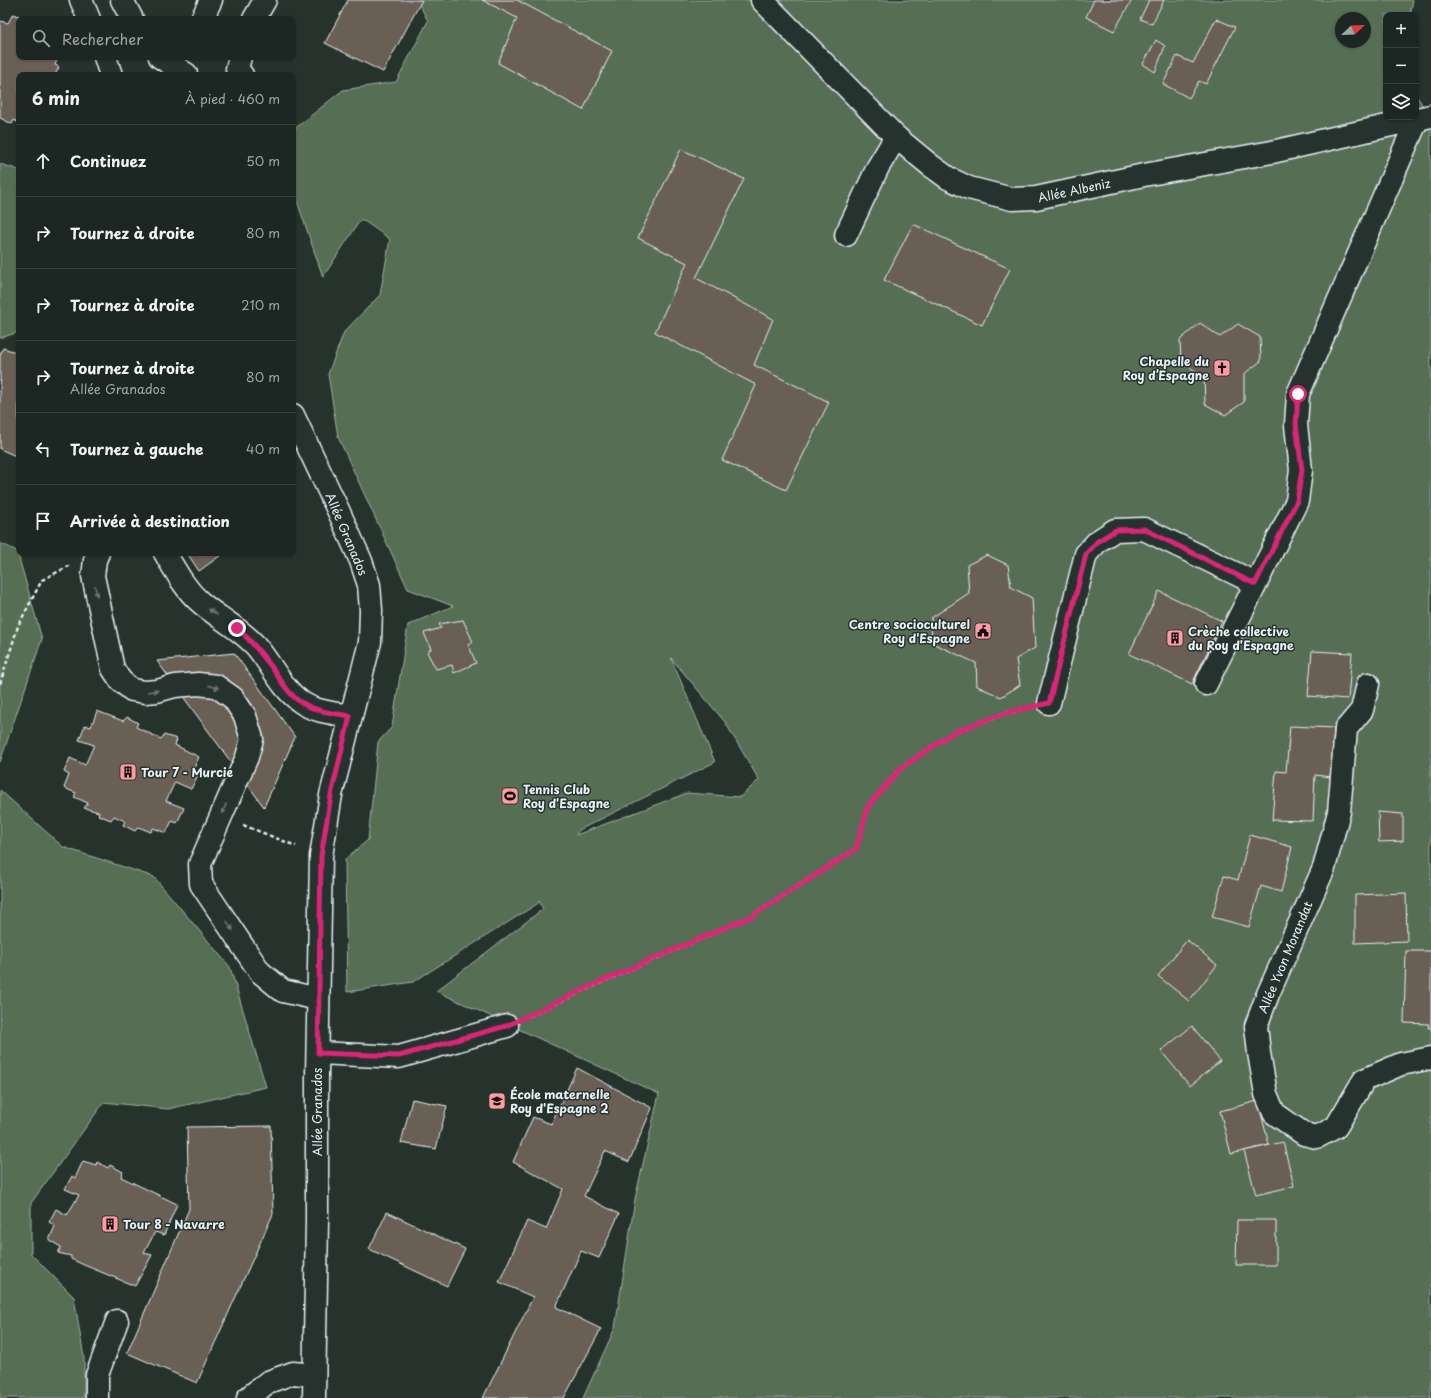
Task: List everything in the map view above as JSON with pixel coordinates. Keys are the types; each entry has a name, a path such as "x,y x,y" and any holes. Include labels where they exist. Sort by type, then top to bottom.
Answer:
{"street":[{"path":"81,0 88,16"},
{"path":"122,0 130,16"},
{"path":"194,0 197,16"},
{"path":"203,16 211,0"},
{"path":"256,16 265,0"},
{"name":"Allée Albeniz","path":"762,0 896,137 930,165 948,178 968,188 1012,199 1036,198 1144,175 1272,152 1424,118"},
{"path":"106,60 110,72"},
{"path":"167,60 187,69"},
{"path":"239,60 237,69 240,72"},
{"path":"1206,684 1297,501 1302,470 1296,425 1298,394 1424,118"},
{"path":"846,235 878,167 896,137"},
{"name":"Allée Granados","path":"296,421 339,512 360,561 369,585 371,610 370,642 331,795 321,856 314,1398"},
{"path":"1049,703 1086,554 1098,541 1116,530 1144,529 1255,584"},
{"path":"167,556 189,592 200,603 246,636 258,649 293,696 301,703 316,710 350,716"},
{"path":"96,557 93,576 113,669 121,681 132,690 145,692 157,691 175,686 198,684 216,686 233,698 245,716 252,739 247,757 200,864 201,884 260,972 283,991 318,999"},
{"name":"Allée Yvon Morandat","path":"1368,684 1362,710 1346,729 1339,812 1324,868 1268,994 1256,1026 1266,1094 1274,1113 1304,1134 1317,1136 1336,1127 1364,1080 1401,1064 1431,1058"},
{"path":"318,1053 399,1056 506,1026"},
{"path":"97,1398 97,1375 117,1321"},
{"path":"248,1398 268,1382 293,1373 314,1375"}],"path":[{"path":"0,684 18,626 42,580 71,565 96,557"},
{"path":"506,1026 600,982 752,916 856,849 868,806 901,768 954,732 1006,713 1049,703"},
{"path":"252,829 299,847"}],"green space":[{"path":"417,0 1413,0 1411,12 1383,12 1383,120 1419,120 1419,100 1431,118 1431,1398 583,1398 615,1328 635,1199 659,1094 436,991 543,909 539,901 537,904 413,982 347,992 345,859 368,840 378,742 392,727 408,625 453,606 408,589 338,437 328,374 344,332 380,295 390,239 361,219 323,277 296,198 296,128 343,90 396,82 428,21","holes":["671,658 725,722 759,780 740,797 687,793 576,835 579,830 715,762"]},
{"path":"0,164 16,169 16,333 0,338"},
{"path":"0,543 16,551 16,556 18,556 42,639 0,762"},
{"path":"0,790 63,847 154,877 230,967 266,1087 168,1109 104,1102 31,1203 31,1254 74,1297 84,1358 84,1398 0,1398"}],"building":[{"path":"348,0 422,0 383,72 325,43"},
{"path":"482,0 517,0 612,51 583,110 498,63 517,18"},
{"path":"1094,0 1132,0 1114,31 1086,17"},
{"path":"1149,0 1164,0 1152,24 1140,19"},
{"path":"13,14 19,16 16,16 16,60 57,60 55,65 59,67 56,72 16,72 16,121 14,120 12,124 0,118 0,21 8,23"},
{"path":"1216,19 1235,27 1206,84 1199,81 1189,98 1163,84 1177,56 1193,63"},
{"path":"1156,40 1165,46 1155,72 1143,64"},
{"path":"681,149 744,179 696,278 773,319 754,365 829,402 786,490 722,460 756,385 655,332 687,263 638,238"},
{"path":"913,224 1010,269 982,325 884,280"},
{"name":"Chapelle du Roy d’Espagne","path":"1200,323 1220,337 1238,324 1260,337 1261,361 1244,374 1244,402 1225,415 1205,404 1204,376 1181,362 1180,340"},
{"path":"3,348 16,352 16,456 0,449 0,355"},
{"name":"Centre socioculturel Roy d'Espagne","path":"987,555 1008,565 1011,587 1032,598 1035,648 1016,659 1020,685 1001,697 977,686 976,663 932,643 931,618 969,593 967,565"},
{"path":"189,556 220,556 199,571"},
{"name":"Crèche collective du Roy d'Espagne","path":"1159,591 1222,621 1192,684 1129,654"},
{"path":"463,620 473,642 468,644 476,663 454,673 452,665 436,669 427,652 431,649 424,633 441,628 439,624"},
{"path":"1312,651 1352,653 1348,699 1308,696"},
{"path":"234,653 295,737 264,807 157,661"},
{"name":"Tour 7 - Murcie","path":"97,711 123,721 127,717 138,723 136,727 161,739 164,735 177,739 175,745 199,757 192,772 198,775 191,789 175,782 166,801 184,808 177,823 172,821 166,833 153,828 151,832 138,827 135,831 123,825 125,821 114,816 111,820 98,815 99,812 84,808 88,803 74,797 76,793 64,788 69,775 64,772 70,758 85,765 94,745 79,740 85,725 91,727"},
{"path":"1290,726 1334,728 1331,777 1315,775 1313,821 1272,820 1276,771 1286,772"},
{"path":"1378,812 1403,814 1403,841 1379,842"},
{"path":"1250,835 1292,847 1281,892 1261,886 1249,927 1212,917 1224,876 1238,880"},
{"path":"1406,893 1407,941 1355,943 1355,895"},
{"path":"1187,940 1217,965 1189,1001 1158,976"},
{"path":"1406,951 1431,951 1431,1028 1428,1028 1429,1024 1404,1023"},
{"path":"1192,1026 1220,1061 1190,1086 1161,1051"},
{"path":"577,1068 652,1108 629,1162 605,1151 584,1196 619,1214 599,1258 581,1251 556,1307 601,1329 564,1398 483,1398 533,1297 499,1282 527,1221 546,1229 563,1189 513,1162 533,1117 551,1124"},
{"path":"412,1099 447,1106 436,1149 401,1143"},
{"path":"1258,1101 1269,1145 1231,1154 1220,1111"},
{"path":"271,1126 273,1214 197,1383 127,1353 189,1209 187,1127"},
{"path":"1283,1142 1294,1186 1256,1195 1244,1151"},
{"name":"Tour 8 - Navarre","path":"83,1161 96,1165 97,1162 108,1168 110,1165 123,1172 121,1177 177,1204 164,1235 155,1232 144,1253 152,1255 135,1286 71,1259 71,1256 58,1253 61,1247 49,1240 55,1226 49,1222 56,1209 67,1215 79,1195 65,1189 72,1176 75,1178"},
{"path":"387,1212 465,1249 447,1286 369,1249"},
{"path":"1237,1220 1276,1220 1276,1265 1236,1265"}],"place":[{"name":"Chapelle du Roy d’Espagne","path":"1222,368"},
{"name":"Centre socioculturel Roy d'Espagne","path":"983,631"},
{"name":"Crèche collective du Roy d'Espagne","path":"1175,638"},
{"name":"Tour 7 - Murcie","path":"128,772"},
{"name":"Tennis Club Roy d'Espagne","path":"510,796"},
{"name":"École maternelle Roy d'Espagne 2","path":"497,1101"},
{"name":"Tour 8 - Navarre","path":"110,1224"}],"route":[{"path":"237,628 258,649 293,696 301,703 316,710 350,716 331,795 321,856 318,1053 399,1056 506,1026 600,982 670,953 752,916 856,849 868,806 901,768 954,732 1006,713 1049,703 1086,554 1098,541 1116,530 1144,529 1255,584 1297,501 1302,470 1296,425 1298,394"}]}
